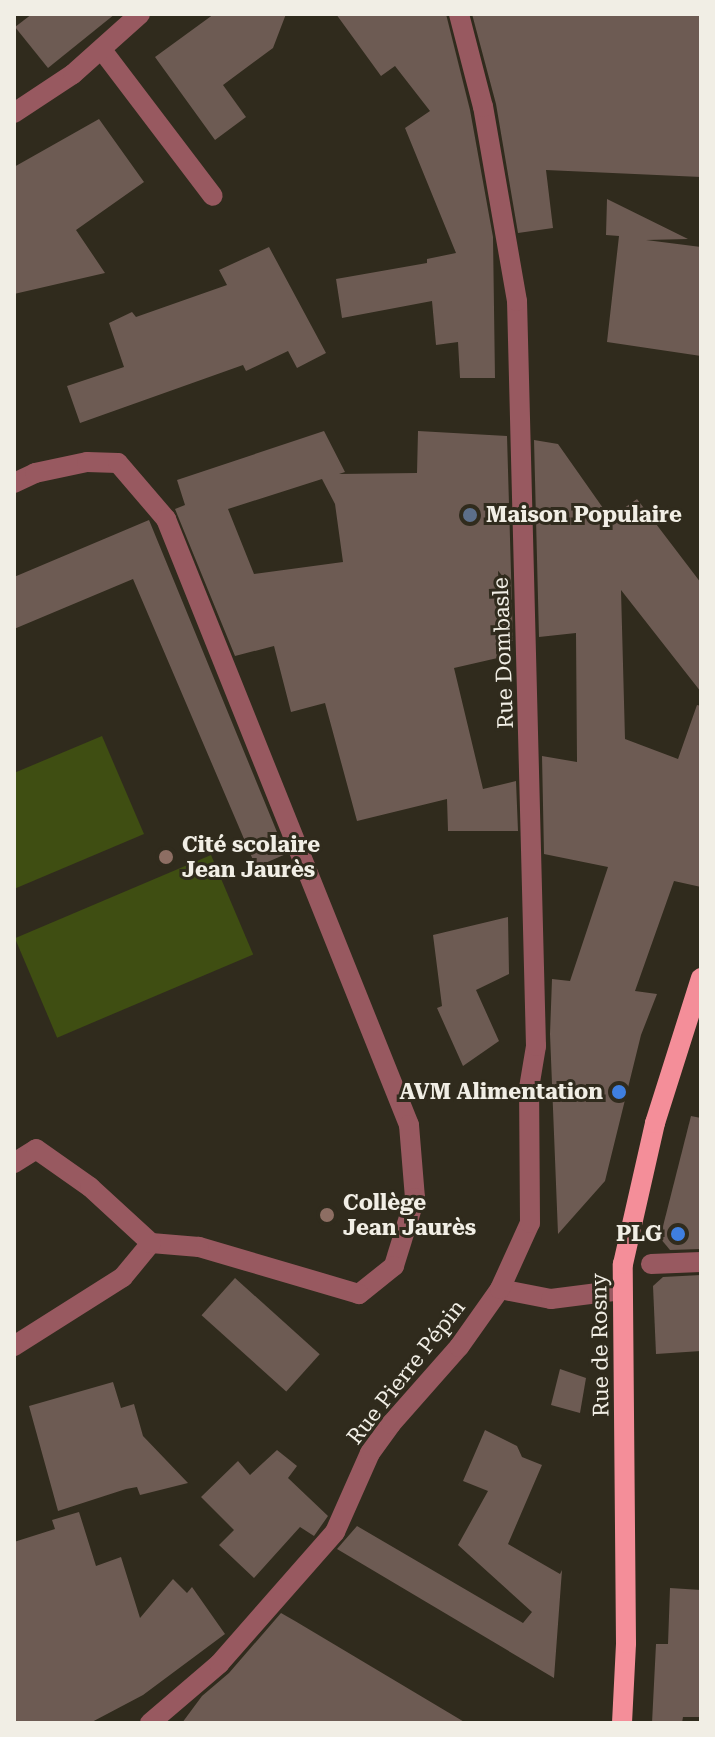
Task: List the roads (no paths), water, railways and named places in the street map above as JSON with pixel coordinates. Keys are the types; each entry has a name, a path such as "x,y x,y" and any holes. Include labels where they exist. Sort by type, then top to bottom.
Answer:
{"main road":[{"name":"Rue de Rosny","path":"622,1723 626,1537 621,1290 632,1216 655,1123 701,978"}],"street":[{"path":"14,113 102,50 140,14"},
{"name":"Rue Dombasle","path":"459,14 483,107 517,301 536,1046 529,1088 530,1223 500,1289"},
{"path":"102,50 213,196"},
{"path":"14,483 35,473 87,462 118,463 166,519 409,1125 415,1198 394,1266 359,1294 199,1247 151,1243 90,1187 36,1149 14,1163"},
{"path":"14,1346 123,1277 151,1243"},
{"path":"651,1264 701,1262"},
{"path":"500,1289 551,1299 621,1290"},
{"name":"Rue Pierre Pépin","path":"150,1723 219,1664 335,1532 370,1453 391,1424 459,1347 500,1289"}],"place":[{"name":"Maison Populaire","path":"470,515"},
{"name":"Cité scolaire Jean Jaurès","path":"166,857"},
{"name":"AVM Alimentation","path":"619,1092"},
{"name":"Collège Jean Jaurès","path":"327,1215"},
{"name":"PLG","path":"678,1234"}]}
